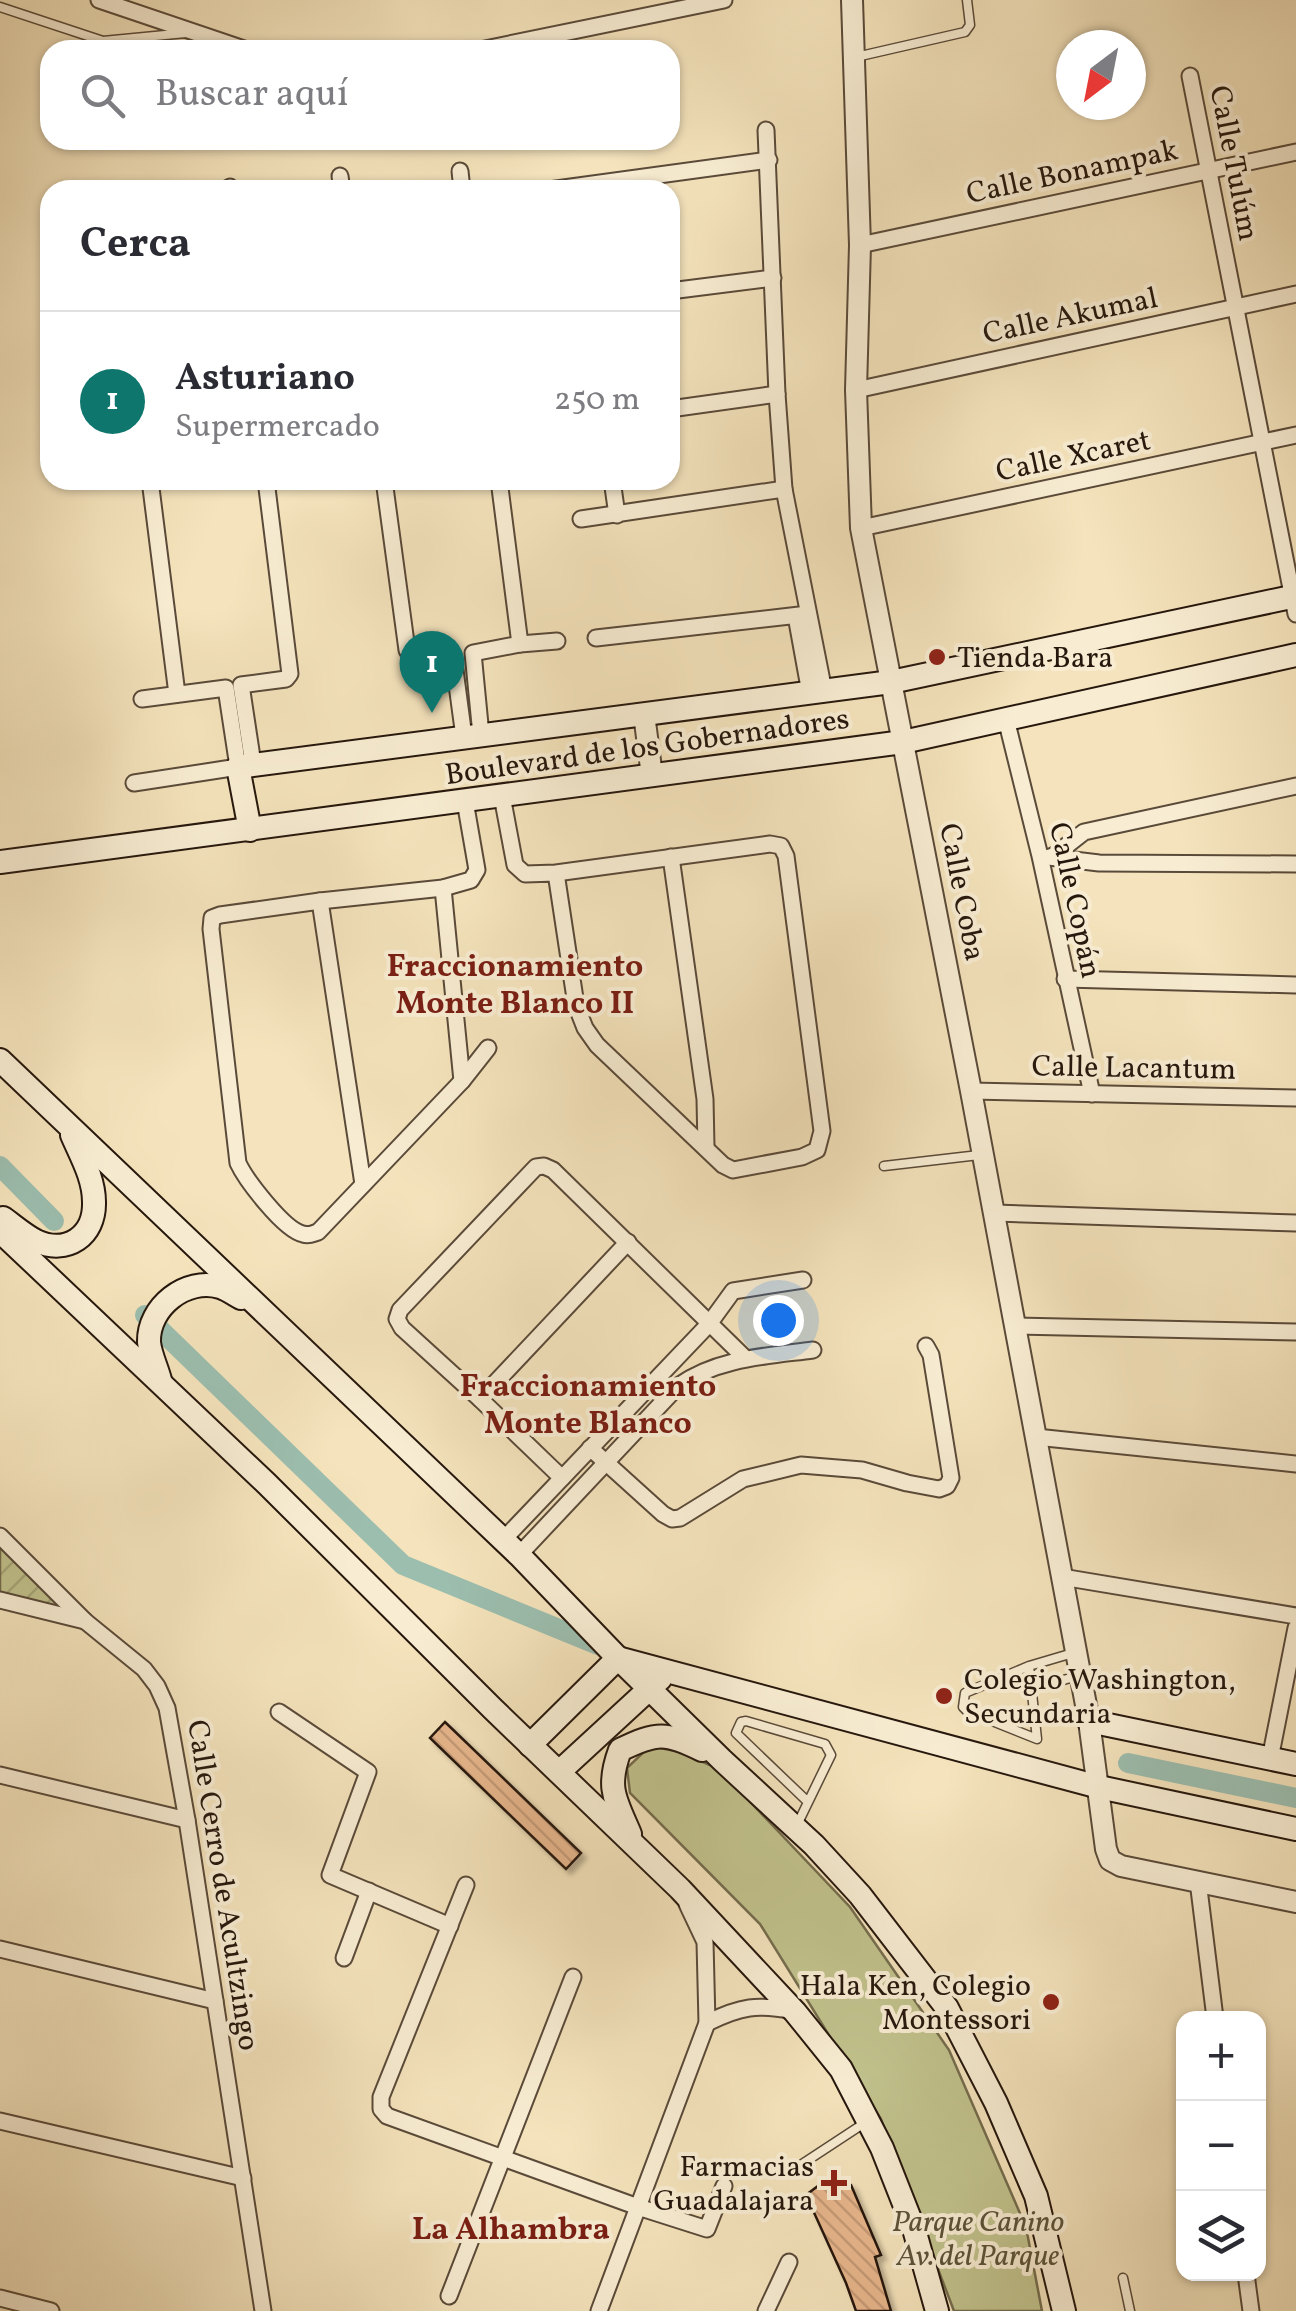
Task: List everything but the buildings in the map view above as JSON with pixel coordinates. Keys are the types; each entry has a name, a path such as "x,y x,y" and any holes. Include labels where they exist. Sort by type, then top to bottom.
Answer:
{"main road":[{"name":"Boulevard de los Gobernadores","path":"245,766 891,682 1295,602"},
{"name":"Boulevard de los Gobernadores","path":"0,862 903,742 1296,656"},
{"path":"245,766 250,830"},
{"path":"0,1060 511,1547 618,1658 796,1828 860,1895 948,2008 996,2102 1036,2196 1064,2311"},
{"path":"0,1216 35,1240 54,1246 72,1243 86,1233 95,1204 89,1173 68,1123"},
{"path":"0,1230 267,1484 680,1889 795,2012 842,2069 882,2148 914,2229 936,2311"},
{"path":"162,1384 149,1345 150,1324 164,1304 179,1292 199,1286 220,1286 266,1312"},
{"path":"530,1745 618,1658"},
{"path":"618,1658 1099,1787 1296,1829"},
{"path":"559,1772 668,1671"},
{"path":"1088,1721 1296,1764"},
{"path":"636,1846 614,1796 612,1772 620,1750 646,1737 675,1737 722,1760"}],"street":[{"path":"99,0 216,40"},
{"path":"529,40 724,0"},
{"name":"Calle Coba","path":"852,0 860,245 856,390 862,528 1062,1576 1106,1849 1110,1860 1121,1866 1198,1881"},
{"name":"Calle Tulúm","path":"1190,76 1295,602"},
{"path":"766,130 776,394 784,488 817,692"},
{"name":"Calle Bonampak","path":"860,245 1296,152"},
{"path":"622,180 769,160"},
{"path":"460,170 461,180"},
{"path":"680,290 773,278"},
{"name":"Calle Akumal","path":"856,390 1296,294"},
{"path":"680,407 776,394"},
{"name":"Calle Xcaret","path":"862,528 1296,436"},
{"path":"581,519 784,488"},
{"path":"151,490 176,694"},
{"path":"142,699 286,680 290,674 267,490"},
{"path":"385,490 408,650 416,658 453,655 473,736"},
{"path":"500,490 520,644"},
{"path":"613,490 617,514"},
{"path":"596,638 802,615"},
{"path":"473,736 473,653 557,641"},
{"path":"233,686 245,766"},
{"path":"644,714 652,776"},
{"name":"Calle Copán","path":"1006,719 1046,856 1066,978 1092,1094"},
{"name":"Boulevard de los Gobernadores","path":"134,783 245,766"},
{"path":"1046,856 1084,832 1296,786"},
{"path":"502,796 515,866 525,874 770,844 780,846 786,856 822,1131 817,1150 734,1170 723,1165 597,1045 576,1005 556,873"},
{"path":"465,800 477,870 471,880 443,888 212,918 210,929 238,1163 246,1181 295,1231 307,1236 318,1232 462,1081 488,1048"},
{"path":"1046,856 1099,863 1296,864"},
{"path":"671,857 705,1100 706,1147"},
{"path":"443,888 462,1081"},
{"path":"320,901 363,1184"},
{"path":"1066,978 1296,984"},
{"name":"Calle Lacantum","path":"971,1090 1296,1098"},
{"path":"562,1478 402,1328 397,1319 400,1310 536,1167 553,1170 745,1358"},
{"path":"994,1213 1296,1223"},
{"path":"480,1399 628,1242"},
{"path":"511,1547 562,1478 709,1324 733,1291 803,1280"},
{"path":"1015,1326 1296,1332"},
{"path":"590,1448 672,1519 680,1518 743,1479 801,1465 862,1470 939,1489 947,1486 951,1478 931,1355 926,1346"},
{"path":"511,1547 606,1462 695,1374 745,1358 813,1350"},
{"path":"1036,1436 1296,1464"},
{"name":"Calle Cerro de Acultzingo","path":"0,1536 85,1621 144,1669 167,1708 263,2311"},
{"path":"1062,1576 1296,1616"},
{"path":"0,1600 85,1621"},
{"path":"1270,1759 1296,1628"},
{"path":"279,1712 368,1772 330,1875 450,1926"},
{"path":"0,1775 187,1820"},
{"path":"1214,2011 1198,1881 1296,1902"},
{"path":"466,1886 381,2097 381,2109 387,2116 707,2228 724,2186"},
{"path":"606,2309 638,2207 707,2023 705,1942 680,1889"},
{"path":"344,1958 369,1892"},
{"path":"0,1948 215,2001"},
{"path":"449,2296 573,1976"},
{"path":"707,2023 748,2007 771,2006 795,2012"},
{"path":"0,2121 242,2178"},
{"path":"766,2311 788,2262"},
{"path":"1247,2281 1251,2311"},
{"path":"0,2298 50,2311"}],"lane":[{"path":"854,58 966,32 970,25 967,0"},
{"path":"0,7 99,40"},
{"path":"112,40 190,32"},
{"path":"884,1166 983,1155"},
{"path":"1029,1666 1037,1738 963,1707 965,1693 1029,1666 1076,1652"},
{"path":"1033,1689 1080,1675"},
{"path":"796,1828 830,1755 825,1744 740,1722 736,1733 808,1802"},
{"path":"796,2168 868,2121"},
{"path":"1123,2278 1130,2311"}],"green space":[{"path":"0,1536 85,1621 0,1600"},
{"name":"Parque Canino Av. del Parque","path":"650,1746 680,1752 719,1769 850,1907 949,2050 1026,2227 1042,2311 954,2311 881,2119 760,1924 630,1793 627,1768"}],"waterway":[{"path":"0,1166 54,1221"},
{"path":"145,1315 403,1565 598,1645"},
{"path":"1128,1763 1296,1798"}],"place":[{"name":"Tienda Bara","path":"937,657"},
{"name":"Asturiano","path":"432,713"},
{"name":"Colegio Washington, Secundaria","path":"944,1696"},
{"name":"Hala Ken, Colegio Montessori","path":"1051,2002"},
{"name":"Farmacias Guadalajara","path":"834,2183"}],"district":[{"name":"Fraccionamiento Monte Blanco II","path":"515,984"},
{"name":"Fraccionamiento Monte Blanco","path":"588,1404"},
{"name":"La Alhambra","path":"511,2228"}]}
